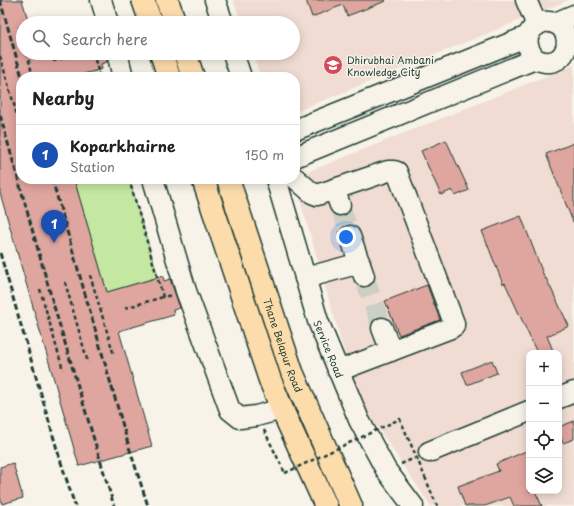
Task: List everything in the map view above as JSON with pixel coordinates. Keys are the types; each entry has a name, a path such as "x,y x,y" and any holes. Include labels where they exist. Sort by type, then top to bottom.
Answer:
{"main road":[{"path":"139,0 147,16"},
{"path":"143,0 148,16"},
{"path":"163,60 167,72"},
{"path":"187,60 191,72"},
{"path":"205,184 270,380 326,506"},
{"name":"Thane Belapur Road","path":"234,184 292,372 351,506"}],"street":[{"path":"101,0 106,16"},
{"path":"215,0 221,16"},
{"path":"526,0 540,28"},
{"path":"300,128 574,15"},
{"path":"561,27 571,43 562,57 556,61 542,62 535,59 528,48 527,41 540,28 561,27"},
{"path":"300,155 535,59"},
{"path":"118,60 122,72"},
{"path":"236,60 240,72"},
{"path":"300,182 314,195 337,197 388,171 394,170 397,172 453,320 454,326 451,328 338,371"},
{"path":"154,184 186,291 230,410 240,418 256,416 282,409"},
{"name":"Service Road","path":"277,184 318,321 338,371 359,420 386,470 413,506"},
{"path":"305,278 362,270 350,236"},
{"path":"382,328 390,351"},
{"path":"562,397 574,392"},
{"path":"430,452 526,412"}],"path":[{"path":"0,56 16,112"},
{"path":"29,60 32,72"},
{"path":"95,60 99,72"},
{"path":"130,184 163,297"},
{"path":"90,275 114,355"},
{"path":"65,282 88,363"},
{"path":"40,289 63,370"},
{"path":"125,308 186,291"},
{"path":"264,432 285,473 400,419 437,506"},
{"path":"386,470 430,452"}],"shaded area":[{"name":"Dhirubhai Ambani Knowledge City","path":"233,0 569,0 300,110 300,72 259,72 255,60 300,60 300,16 239,16"},
{"path":"574,65 574,506 431,506 358,399 295,184 300,184 300,175"}],"green space":[{"path":"75,184 130,184 158,277 107,292"}],"building":[{"path":"0,0 22,0 27,16 16,16 16,60 107,60 107,62 101,64 102,69 91,72 16,72 16,184 75,184 107,292 163,276 164,281 170,279 180,308 173,310 174,315 119,331 152,446 79,466 0,193"},
{"path":"306,0 386,1 347,16 343,5 312,17"},
{"path":"446,140 469,190 455,196 452,190 441,195 421,151"},
{"path":"574,143 574,222 573,222 546,154"},
{"path":"521,216 545,279 546,278 569,326 547,336 553,350 536,350 505,283 503,284 482,231"},
{"path":"427,285 440,320 399,335 385,301"},
{"path":"492,360 497,373 467,385 462,372"},
{"path":"574,421 574,439 563,443 562,426"},
{"path":"526,451 526,494 536,494 542,506 514,506 510,497 485,506 465,506 458,486 499,471 496,464"},
{"path":"13,463 23,498 2,504 0,497 0,467"}],"tunnel":[{"path":"340,205 350,236"},
{"path":"364,276 382,328"}],"railway":[{"path":"0,0 16,56"},
{"path":"17,60 21,72"},
{"path":"0,115 16,172"},
{"path":"19,184 53,303 114,506"},
{"path":"53,184 129,447 148,506"},
{"path":"0,253 75,506"}],"place":[{"name":"Dhirubhai Ambani Knowledge City","path":"333,65"},
{"name":"Koparkhairne","path":"54,243"}]}
